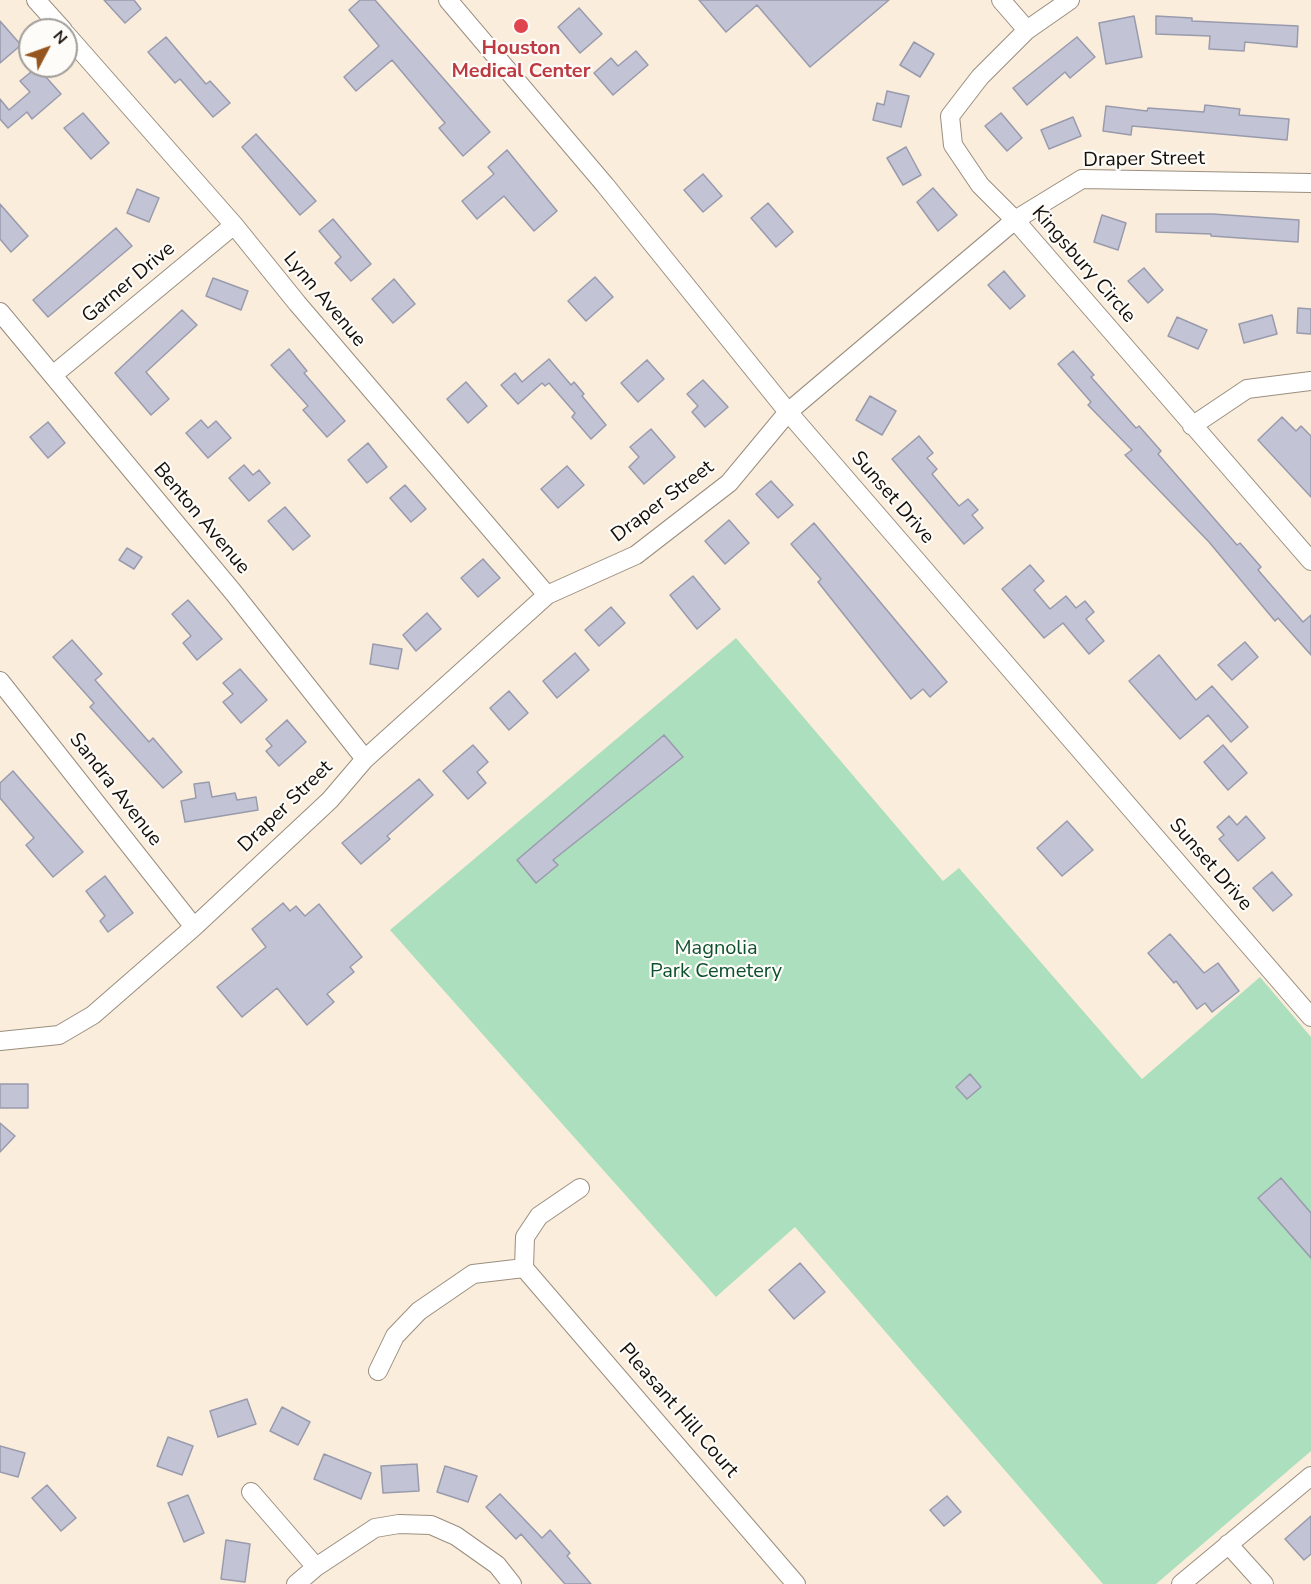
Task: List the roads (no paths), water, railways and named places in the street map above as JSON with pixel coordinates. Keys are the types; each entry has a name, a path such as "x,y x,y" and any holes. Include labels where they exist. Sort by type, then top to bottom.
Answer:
{"street":[{"path":"36,0 52,18"},
{"name":"Sunset Drive","path":"448,0 605,185 788,412 1311,1017"},
{"path":"1001,0 1028,30"},
{"name":"Kingsbury Circle","path":"1070,0 1028,30 980,77 950,116 953,145 980,185 1015,220 1311,561"},
{"name":"Lynn Avenue","path":"78,48 234,225 297,303 547,595"},
{"name":"Draper Street","path":"0,1041 59,1035 93,1015 194,927 330,800 365,759 547,595 636,555 729,483 788,412 1015,220 1082,179 1311,183"},
{"name":"Garner Drive","path":"53,375 234,225"},
{"name":"Benton Avenue","path":"0,312 365,759"},
{"path":"1192,426 1247,389 1311,381"},
{"name":"Sandra Avenue","path":"0,681 194,927"},
{"path":"378,1371 395,1336 419,1311 473,1274 524,1268 525,1237 540,1216 580,1188"},
{"name":"Pleasant Hill Court","path":"524,1268 796,1584"},
{"path":"1181,1584 1311,1476"},
{"path":"251,1492 316,1567"},
{"path":"296,1584 316,1567 375,1528 399,1524 431,1525 456,1536 497,1565 512,1584"},
{"path":"1228,1544 1264,1584"}],"place":[{"name":"Houston Medical Center","path":"521,26"}],"park label":[{"name":"Magnolia Park Cemetery","path":"716,960"}]}
